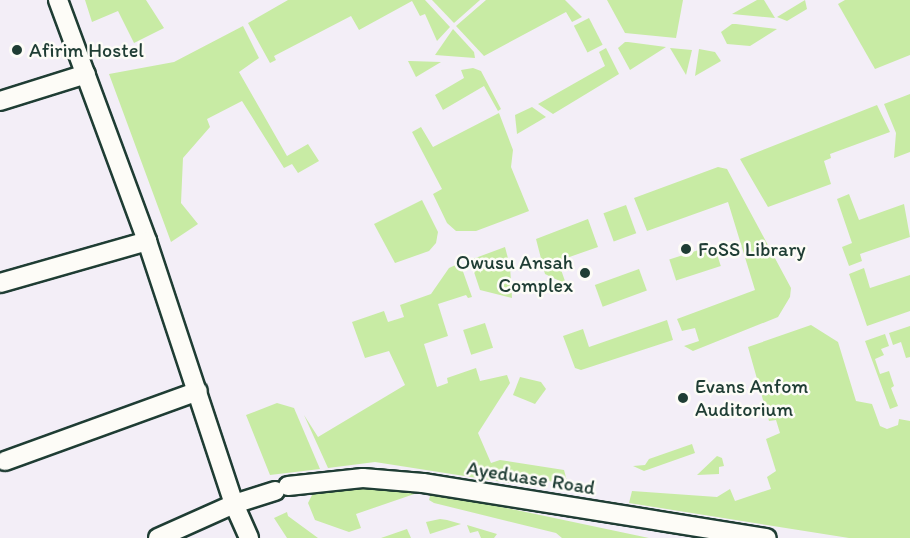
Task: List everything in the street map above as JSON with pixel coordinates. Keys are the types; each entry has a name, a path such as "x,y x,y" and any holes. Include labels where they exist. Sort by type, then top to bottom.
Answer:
{"street":[{"path":"58,0 147,241 234,504 249,538"},
{"path":"0,101 86,74"},
{"path":"0,283 147,241"},
{"path":"5,461 198,391"},
{"name":"Ayeduase Road","path":"158,538 234,504 281,488 363,478 423,483 767,538"}],"green space":[{"path":"85,0 146,0 164,28 134,43 118,11 92,22"},
{"path":"288,0 425,0 450,27 437,41 425,14 420,16 412,1 359,30 351,16 274,56 276,60 270,63 248,23"},
{"path":"432,0 480,0 454,23"},
{"path":"486,0 565,0 582,17 572,22 566,12 484,56 456,26"},
{"path":"607,0 683,0 676,38 625,33"},
{"path":"757,0 764,0 775,18 732,14"},
{"path":"805,0 807,9 787,21 777,17"},
{"path":"845,0 910,0 910,55 875,69 838,4"},
{"path":"589,18 603,45 587,52 574,26"},
{"path":"732,24 777,29 750,46 727,44 721,32"},
{"path":"243,26 259,58 239,72 287,156 308,144 319,161 298,173 292,164 284,168 242,101 207,119 210,127 183,158 181,203 198,224 171,242 109,74 174,62"},
{"path":"453,29 474,52 475,58 435,55"},
{"path":"625,42 666,47 630,70 618,48"},
{"path":"606,48 619,74 553,114 538,104 605,66 599,52"},
{"path":"670,48 692,50 686,75"},
{"path":"699,49 715,52 721,61 695,76"},
{"path":"408,61 410,61 441,62 416,77"},
{"path":"473,68 481,71 501,109 498,111 484,86 443,110 435,95 464,78 461,70"},
{"path":"910,94 910,152 894,158 896,133 884,104"},
{"path":"877,105 890,132 830,154 831,158 824,161 831,184 768,207 740,159"},
{"path":"532,107 546,117 517,134 515,115"},
{"path":"499,113 513,150 511,167 529,211 476,231 456,231 447,223 433,194 442,189 412,132 421,127 433,147"},
{"path":"718,167 727,169 791,288 790,297 778,317 693,351 684,346 699,341 695,328 682,331 677,319 755,290 728,202 647,231 634,198"},
{"path":"849,194 859,220 904,204 910,237 860,254 862,261 849,266 842,247 852,243 837,199"},
{"path":"422,200 438,232 436,243 429,251 395,263 374,224"},
{"path":"626,205 636,233 614,241 603,213"},
{"path":"588,219 598,247 558,261 566,284 545,274 536,239"},
{"path":"714,245 721,266 676,280 669,260"},
{"path":"505,247 510,266 512,298 480,290 470,260"},
{"path":"460,263 472,297 468,298 466,295 438,304 448,336 424,344 437,387 448,383 447,378 476,368 480,381 507,375 510,383 478,433 491,463 500,460 564,470 568,485 519,475 510,478 509,483 375,462 328,468 304,415 318,437 405,385 389,351 365,358 352,322 384,311 388,322 404,317 400,305 431,294 449,268"},
{"path":"864,268 870,288 910,275 910,311 867,326 849,274"},
{"path":"639,269 647,291 603,307 595,285"},
{"path":"667,320 673,340 581,370 575,368 563,336 583,329 589,347"},
{"path":"485,323 493,348 471,355 463,330"},
{"path":"811,325 838,342 856,401 872,404 880,426 887,429 898,425 899,419 910,421 910,538 849,538 629,503 632,491 717,497 730,489 735,501 771,489 767,477 776,471 766,439 780,433 776,420 769,421 748,347"},
{"path":"910,326 910,357 906,358 901,342 893,345 889,333"},
{"path":"885,334 889,346 881,349 884,355 875,359 880,374 889,371 894,386 891,388 898,406 890,409 865,341"},
{"path":"520,377 541,382 546,389 535,404 513,395"},
{"path":"277,403 294,408 320,469 270,475 246,415"},
{"path":"692,444 695,453 644,471 633,466 645,465 649,459"},
{"path":"717,456 722,458 724,466 719,467 719,474 697,475"},
{"path":"353,487 413,488 423,491 356,514 361,528 349,532 315,520 308,503 313,493"},
{"path":"431,492 649,538 562,538 556,533 434,503 429,500"},
{"path":"287,512 288,516 318,538 287,538 274,518"},
{"path":"440,519 461,524 430,534 426,522"},
{"path":"467,525 497,534 494,538 481,538 478,531 470,533"},
{"path":"407,529 411,538 381,538"}],"place":[{"name":"Afirim Hostel","path":"17,50"},
{"name":"FoSS Library","path":"686,249"},
{"name":"Owusu Ansah Complex","path":"585,273"},
{"name":"Evans Anfom Auditorium","path":"683,398"}]}
